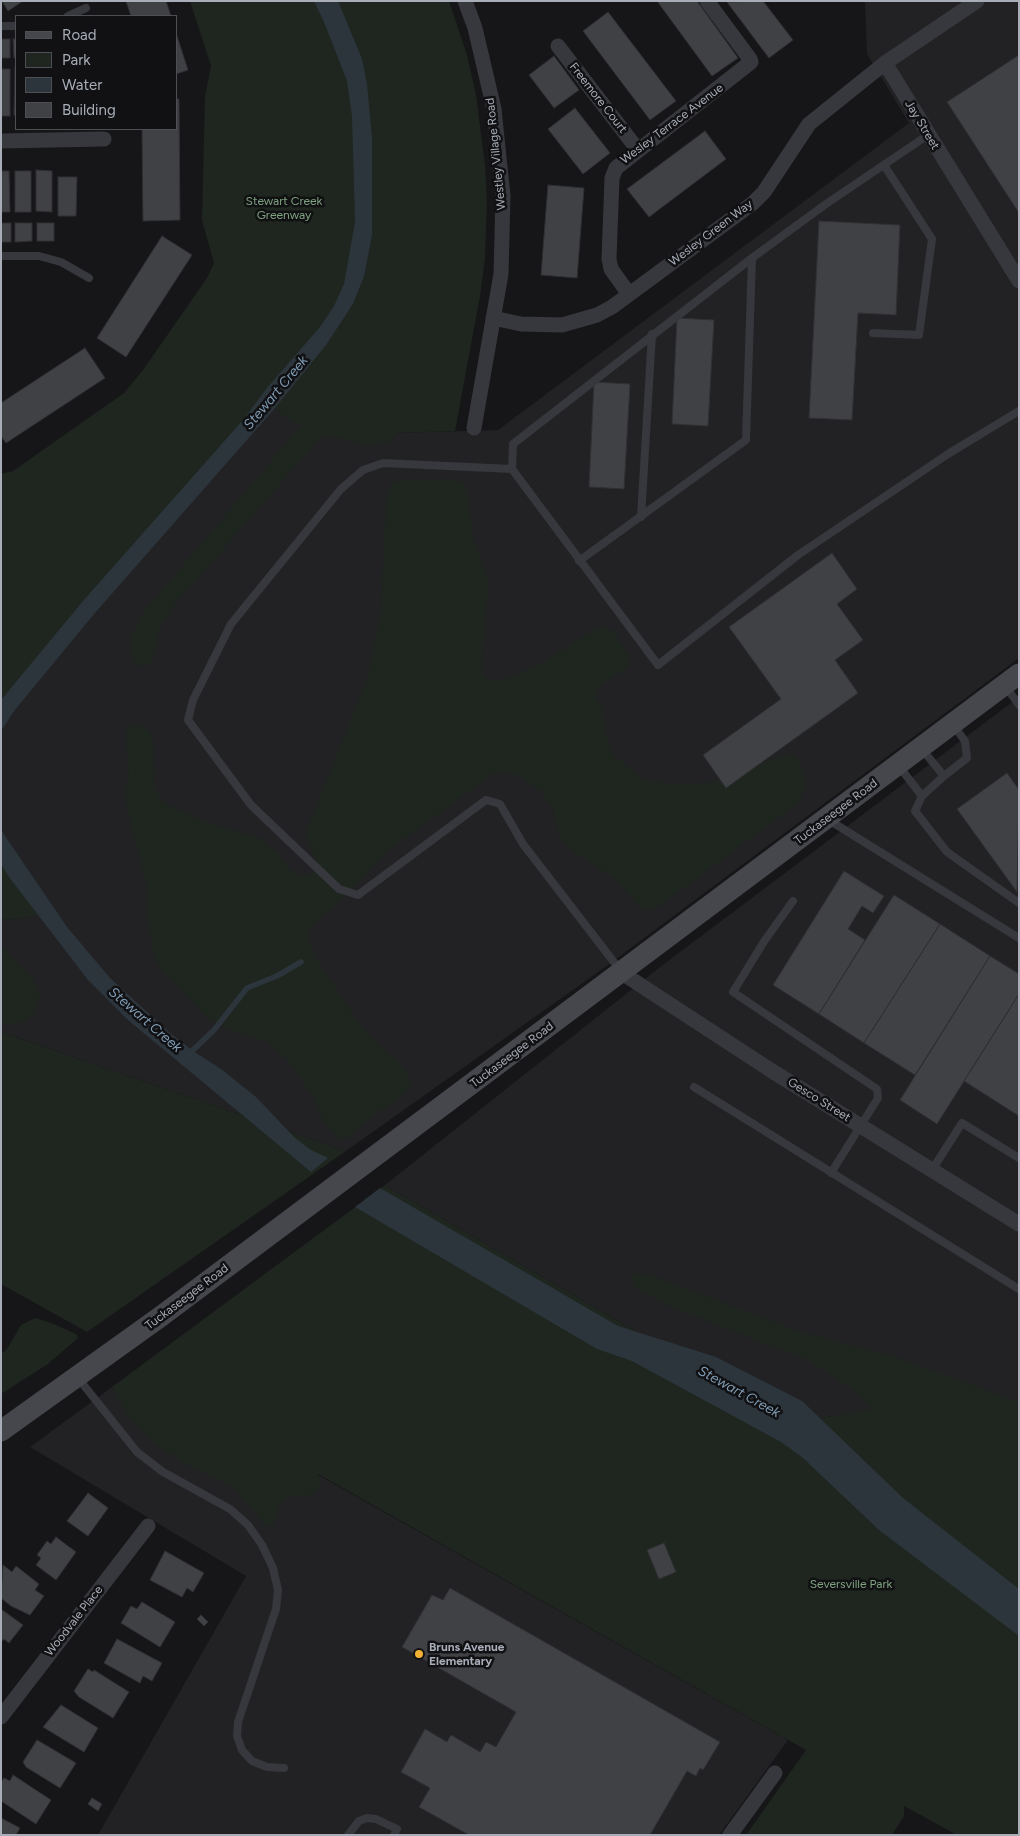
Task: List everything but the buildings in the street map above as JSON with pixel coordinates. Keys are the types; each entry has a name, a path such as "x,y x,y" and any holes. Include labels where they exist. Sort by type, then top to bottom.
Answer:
{"main road":[{"name":"Tuckaseegee Road","path":"1,1431 97,1364 1012,680"}],"street":[{"name":"Westley Village Road","path":"465,1 475,28 494,109 503,196 501,274 474,428"},
{"name":"Wesley Terrace Avenue","path":"629,294 611,269 612,178 621,162 751,62 707,1"},
{"path":"885,63 977,1"},
{"name":"Freemore Court","path":"558,46 638,150"},
{"name":"Wesley Green Way","path":"493,318 528,324 562,325 597,315 612,307 752,202 768,186 809,124 885,63"},
{"name":"Jay Street","path":"885,63 1019,281"},
{"path":"1,141 104,139"},
{"name":"Gesco Street","path":"622,972 860,1126 1019,1224"},
{"name":"Woodvale Place","path":"1,1716 148,1526"},
{"path":"730,1835 775,1773"}],"lane":[{"path":"70,15 86,8"},
{"path":"1,26 15,26"},
{"path":"928,135 752,258 513,444 512,469 658,665 798,556 948,454 1019,411"},
{"path":"873,333 919,335 932,239 884,165"},
{"path":"1,256 39,256 61,262 88,278"},
{"path":"579,561 746,440 752,258"},
{"path":"641,517 652,334"},
{"path":"512,469 383,463 363,470 341,489 231,624 193,700 188,720 251,805 339,889 358,895 486,800 500,804 523,844 622,972"},
{"path":"1012,680 1019,705"},
{"path":"953,724 965,741 967,758 922,796 915,811 947,852 1019,903"},
{"path":"921,748 944,776"},
{"path":"898,765 922,796"},
{"path":"826,819 1019,938"},
{"path":"793,901 765,940 733,992 878,1089 878,1098 831,1173"},
{"path":"694,1088 1019,1289"},
{"path":"932,1170 962,1123 1019,1158"},
{"path":"78,1378 137,1452 163,1472 230,1509 248,1525 262,1545 273,1568 278,1590 276,1609 238,1722 237,1736 242,1750 252,1761 267,1767 284,1768"},
{"path":"348,1835 359,1821 367,1818 376,1819 395,1832"}],"shaded area":[{"path":"865,1 1019,1 1019,658 608,965 346,1151 1,1032 1,918 5,920 48,915 1,844 1,712 345,297 395,433 498,430 909,123 867,54"},
{"path":"1019,697 1019,1409 987,1390 793,1423 385,1185 660,967"},
{"name":"Bruns Avenue Elementary","path":"134,1371 788,1740 719,1835 98,1835 246,1576 30,1447"}],"green space":[{"name":"Stewart Creek Greenway","path":"190,1 449,1 467,55 476,95 485,165 487,200 485,258 480,296 455,431 395,433 392,440 385,443 368,445 333,437 321,437 172,608 159,631 152,661 146,666 137,665 130,653 132,635 143,613 303,423 293,423 275,408 326,345 353,304 364,277 372,236 368,105 362,59 366,213 345,297 241,437 1,712 1,474 13,471 124,393 143,370 207,278 214,263 202,220 205,97 211,66"},
{"path":"451,479 462,482 467,490 474,543 489,580 481,667 485,677 491,681 502,681 546,661 596,628 604,626 614,632 629,655 629,667 598,687 595,695 602,707 605,732 613,754 641,779 677,785 714,782 783,755 794,755 804,771 804,791 797,804 661,905 651,910 640,908 614,878 567,847 559,835 552,807 540,791 519,776 504,771 493,774 389,850 340,901 310,927 307,939 319,963 356,1019 383,1050 398,1060 409,1076 411,1087 401,1097 377,1113 347,1138 338,1138 324,1123 314,1099 291,1063 268,1042 232,1030 208,1019 162,971 154,957 147,914 147,887 125,794 129,773 126,735 128,727 138,724 149,730 153,738 154,786 160,798 170,806 207,822 259,838 279,854 290,870 302,876 314,872 316,867 312,849 305,835 367,679 381,609 386,500 390,485 399,480"},
{"path":"1,844 49,915 4,920 1,918"},
{"path":"1,946 31,976 40,993 34,1014 21,1023 1,1024"},
{"path":"1,1032 346,1151 87,1332 1,1284"},
{"name":"Seversville Park","path":"385,1185 793,1423 872,1409 849,1387 807,1360 669,1306 635,1287 630,1279 634,1273 648,1274 801,1332 890,1355 1019,1402 1019,1835 957,1835 904,1806 904,1816 892,1835 746,1835 806,1750 318,1474 321,1482 317,1492 306,1496 289,1496 279,1505 274,1524 266,1527 233,1487 184,1463 154,1443 129,1419 112,1387"},
{"path":"35,1318 76,1334 78,1338 48,1364 1,1394 1,1354 7,1349 21,1325"}],"water":[{"name":"Stewart Creek","path":"314,1 338,1 362,59 367,84 372,138 372,236 364,277 353,304 326,345 275,408 94,614 14,711 1,731 1,700 83,601 243,420 267,388 320,327 334,306 344,284 355,222 352,116 347,81"},
{"name":"Stewart Creek","path":"1,830 67,927 110,978 170,1033 221,1069 256,1097 295,1138 311,1150 328,1158 311,1172 128,1020 88,980 1,864"},
{"name":"Stewart Creek","path":"380,1188 618,1326 716,1357 802,1401 903,1498 1019,1589 1019,1636 879,1530 803,1458 781,1442 632,1361 597,1349 355,1207"}],"waterway":[{"path":"190,1057 192,1051 214,1030 247,988 277,976 301,962"}],"place":[{"name":"Bruns Avenue Elementary","path":"419,1654"}]}
